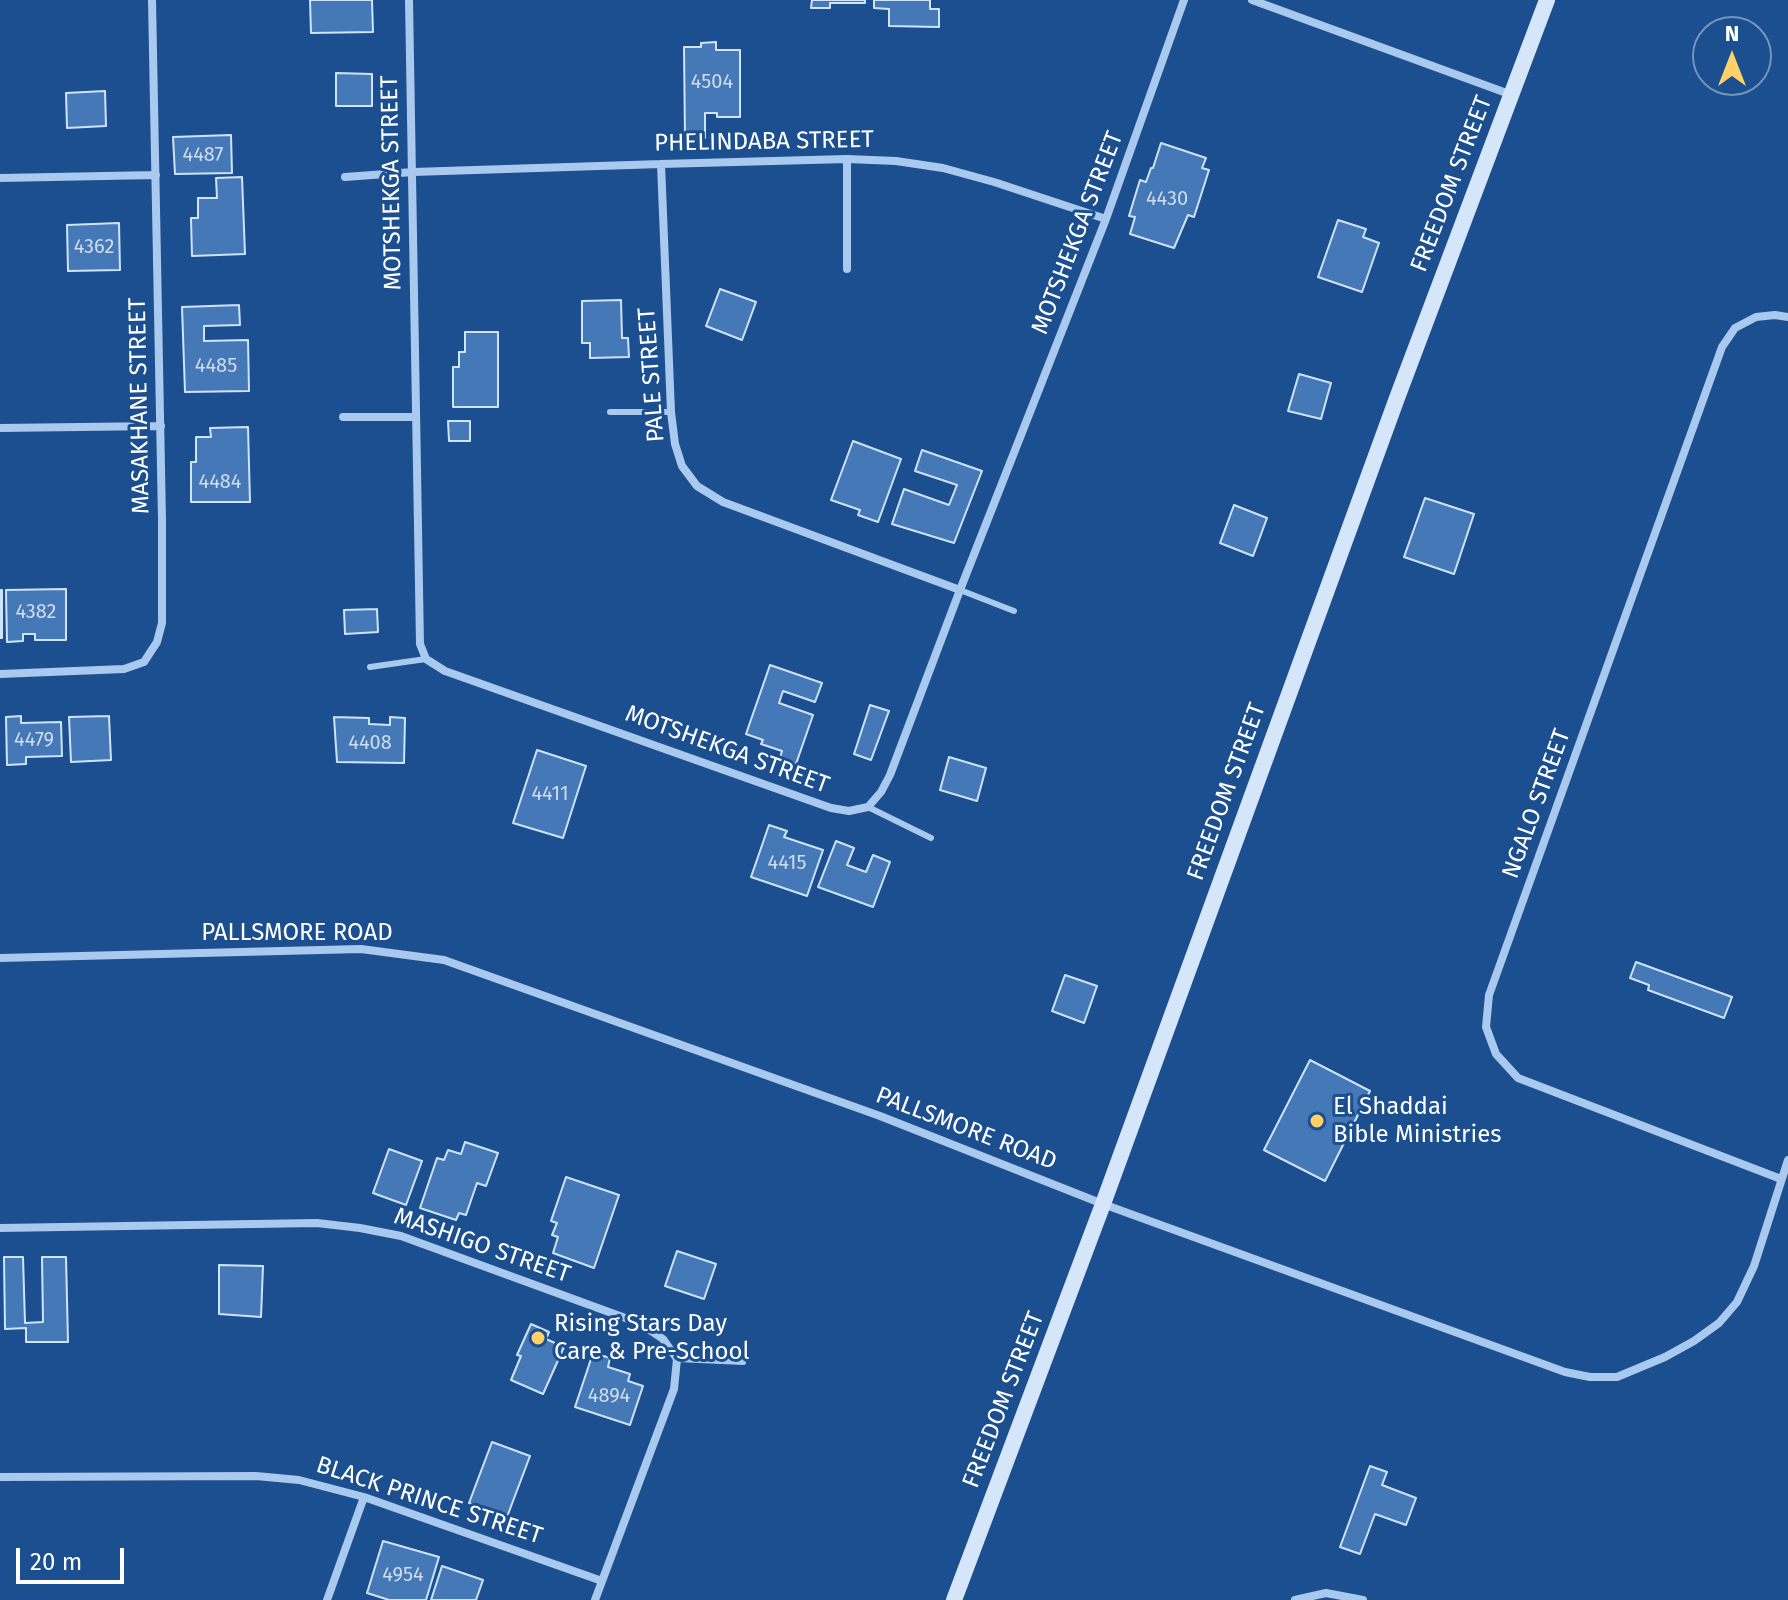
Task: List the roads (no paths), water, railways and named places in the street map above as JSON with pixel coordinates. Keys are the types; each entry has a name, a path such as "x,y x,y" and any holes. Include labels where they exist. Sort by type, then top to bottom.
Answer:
{"street":[{"name":"MASAKHANE STREET","path":"0,674 124,669 144,662 157,642 162,623 152,0"},
{"name":"MOTSHEKGA STREET","path":"409,0 414,417 420,644 426,659 445,671 831,808 849,811 868,807 890,775 1106,219 1184,0"},
{"path":"1252,0 1512,95"},
{"name":"FREEDOM STREET","path":"954,1600 1547,0"},
{"path":"847,159 847,269"},
{"name":"PHELINDABA STREET","path":"345,177 661,164 847,159 896,161 943,168 994,182 1106,219"},
{"name":"PALE STREET","path":"661,164 671,412 675,444 682,466 697,486 723,502 960,590"},
{"path":"0,178 156,175"},
{"name":"NGALO STREET","path":"1781,1179 1518,1078 1496,1054 1486,1027 1489,995 1722,347 1735,328 1756,317 1788,317"},
{"path":"343,417 414,417"},
{"path":"0,428 161,426"},
{"name":"PALLSMORE ROAD","path":"0,958 361,949 444,960 880,1116 1103,1204 1565,1372 1590,1377 1617,1377 1665,1357 1719,1323 1737,1302 1754,1266 1788,1160"},
{"name":"MASHIGO STREET","path":"0,1228 317,1223 360,1228 401,1236 639,1323 663,1339 677,1359"},
{"path":"595,1600 674,1389 677,1359"},
{"name":"BLACK PRINCE STREET","path":"0,1477 279,1477 364,1497 602,1581"},
{"path":"327,1600 364,1497"},
{"path":"1295,1600 1326,1593 1363,1600"}],"lane":[{"path":"610,412 671,412"},
{"path":"960,590 1014,611"},
{"path":"370,667 426,659"},
{"path":"868,807 931,838"},
{"path":"677,1359 743,1362"}],"place":[{"name":"El Shaddai Bible Ministries","path":"1317,1121"},
{"name":"Rising Stars Day Care & Pre-School","path":"538,1338"}]}
